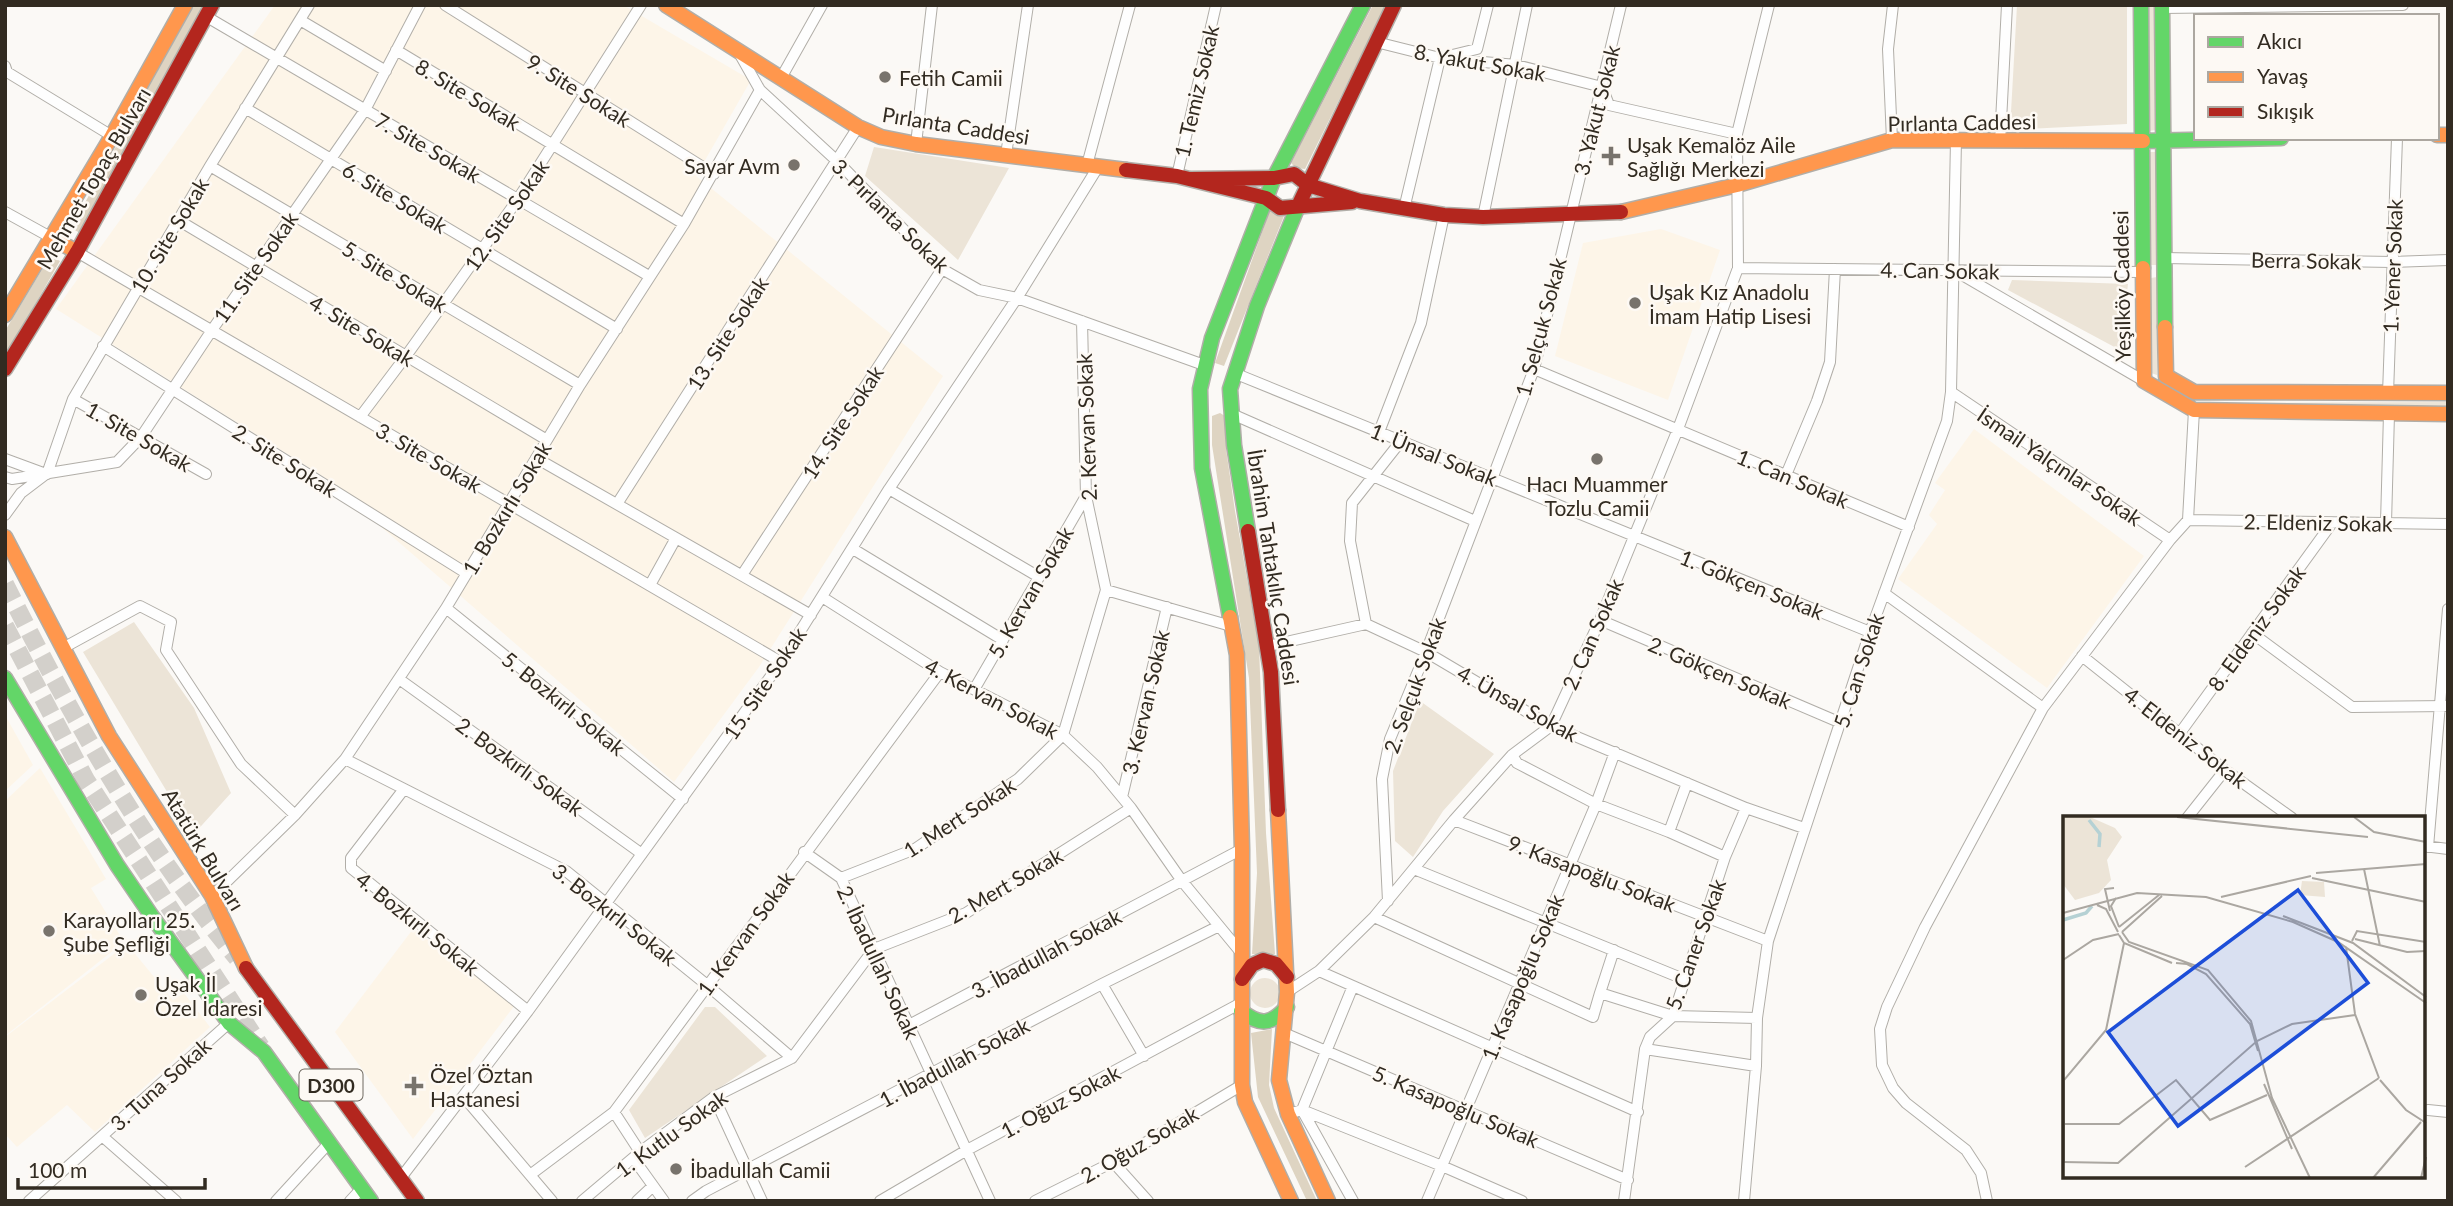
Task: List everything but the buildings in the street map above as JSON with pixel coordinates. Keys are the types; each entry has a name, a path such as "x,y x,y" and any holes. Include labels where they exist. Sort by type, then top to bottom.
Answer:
{"main road":[{"name":"Mehmet Topaç Bulvarı","path":"5,315 112,136 185,5"},
{"name":"Pırlanta Caddesi","path":"666,5 858,127 881,136 916,144 1184,178 1266,198 1280,208 1360,201"},
{"path":"1291,1201 1245,1102 1242,1085 1242,849 1237,655 1202,468 1199,413 1204,365 1212,338 1274,178 1363,5"},
{"name":"İbrahim Tahtakılıç Caddesi","path":"1328,1201 1295,1112 1279,1080 1287,985 1268,646 1234,445 1230,389 1257,306 1297,207 1394,5"},
{"name":"Yeşilköy Caddesi","path":"2141,5 2141,272 2144,381 2194,410 2448,414"},
{"name":"Yeşilköy Caddesi","path":"2162,7 2166,376"},
{"name":"Mehmet Topaç Bulvarı","path":"5,369 77,252 209,11"},
{"name":"Pırlanta Caddesi","path":"1184,178 1274,178 1294,174 1308,185 1360,201 1444,215 1570,215 1626,212 1737,185 1892,140 2222,140"},
{"path":"52,237 77,252"},
{"path":"2141,272 2165,265"},
{"path":"1204,365 1234,373"},
{"path":"2144,381 2166,376 2194,392 2448,393"},
{"path":"2194,392 2194,410"},
{"name":"Atatürk Bulvarı","path":"5,537 109,736 212,896 246,969 417,1201"},
{"path":"5,678 117,865 229,1023"},
{"path":"1242,979 1252,965 1263,960 1276,964 1287,985"},
{"path":"1241,1007 1252,1020 1265,1025 1277,1020 1287,1007"},
{"name":"D300","path":"229,1023 264,1052 372,1201"}],"street":[{"name":"10. Site Sokak","path":"47,474 73,398 209,166 309,5"},
{"name":"11. Site Sokak","path":"5,477 12,479 117,462 141,437 365,110 420,5"},
{"name":"9. Site Sokak","path":"444,5 714,174"},
{"name":"12. Site Sokak","path":"360,417 518,199 640,5"},
{"path":"782,78 822,5"},
{"path":"916,144 932,5"},
{"path":"1006,155 1028,5"},
{"name":"15. Site Sokak","path":"400,1179 528,1012 781,662 889,489 1017,298 1092,166 1130,5"},
{"name":"1. Temiz Sokak","path":"1184,178 1216,5"},
{"path":"1404,209 1440,58 1477,49 1488,5"},
{"path":"1483,217 1528,5"},
{"name":"3. Yakut Sokak","path":"1570,215 1621,5"},
{"name":"2. Can Sokak","path":"1287,985 1319,971 1374,917 1512,755 1551,726 1600,620 1678,429 1738,268 1737,134 1769,5"},
{"path":"1892,140 1888,49 1893,5"},
{"path":"2000,141 2007,5"},
{"path":"2162,7 2402,5"},
{"name":"7. Site Sokak","path":"209,11 275,57 649,276"},
{"name":"8. Site Sokak","path":"300,20 386,71"},
{"name":"8. Yakut Sokak","path":"1376,42 1440,58 1516,65 1602,87 1609,104 1737,134"},
{"name":"8. Site Sokak","path":"396,50 684,223"},
{"name":"3. Pırlanta Sokak","path":"737,50 760,90 837,161 942,269 979,290 1017,298 1204,365"},
{"path":"5,66 7,72 112,136"},
{"name":"1. Bozkırlı Sokak","path":"212,896 295,815 345,759 446,608 580,385 714,174 760,90"},
{"name":"6. Site Sokak","path":"245,108 617,329"},
{"name":"13. Site Sokak","path":"617,504 858,127"},
{"name":"5. Can Sokak","path":"1744,1201 1756,1066 1757,1018 1768,941 1870,632 1947,421 1951,392 1955,270 1956,140"},
{"name":"1. Yener Sokak","path":"2388,394 2397,140"},
{"name":"5. Site Sokak","path":"209,166 580,385"},
{"path":"5,212 52,237"},
{"path":"1379,432 1421,323 1444,215"},
{"name":"1. Selçuk Sokak","path":"1491,477 1534,369 1570,215"},
{"name":"4. Site Sokak","path":"178,220 547,440"},
{"name":"3. Site Sokak","path":"77,252 781,662"},
{"name":"Berra Sokak","path":"2165,265 2448,260"},
{"name":"4. Can Sokak","path":"1738,268 2141,272"},
{"name":"14. Site Sokak","path":"742,575 942,269"},
{"path":"1786,475 1830,362 1835,269"},
{"path":"1955,270 2144,381"},
{"name":"2. Kervan Sokak","path":"1063,735 1106,590 1086,496 1082,321"},
{"name":"2. Site Sokak","path":"103,346 466,573"},
{"path":"1534,369 1678,429"},
{"name":"1. Ünsal Sokak","path":"1234,373 1634,535"},
{"name":"İsmail Yalçınlar Sokak","path":"1951,392 2170,540"},
{"name":"1. Site Sokak","path":"73,398 206,474"},
{"path":"1987,1201 1981,1173 1966,1150 1906,1103 1892,1088 1882,1065 1880,1029 1887,1007 1925,927 2043,708 2188,520 2194,410"},
{"path":"1233,414 1475,521"},
{"path":"2386,523 2389,414"},
{"name":"1. Can Sokak","path":"1678,429 1909,527"},
{"path":"1268,646 1366,624 1350,541 1352,503 1401,441"},
{"path":"536,458 811,615"},
{"path":"5,459 47,474"},
{"path":"5,515 21,493 47,474"},
{"name":"2. Selçuk Sokak","path":"1388,901 1382,779 1390,739 1426,652 1491,477"},
{"path":"889,489 1039,577"},
{"name":"5. Kervan Sokak","path":"975,688 1086,496"},
{"name":"2. Eldeniz Sokak","path":"2188,520 2448,524"},
{"name":"8. Eldeniz Sokak","path":"2180,733 2332,523"},
{"name":"1. Gökçen Sokak","path":"1634,535 1870,632"},
{"path":"650,586 677,538"},
{"path":"853,549 1003,640"},
{"path":"1106,590 1231,626"},
{"path":"1884,593 2043,708"},
{"name":"4. Kervan Sokak","path":"822,597 940,672 1063,735 1097,766 1131,808 1217,927 1242,955"},
{"path":"63,648 140,606 171,622 166,650 241,764 295,815"},
{"name":"3. Kervan Sokak","path":"1122,797 1167,607"},
{"name":"5. Bozkırlı Sokak","path":"446,608 683,799"},
{"path":"2448,609 2444,706 2425,847 2448,849"},
{"name":"2. Gökçen Sokak","path":"1600,620 1841,723"},
{"name":"4. Ünsal Sokak","path":"1366,624 1426,652 1551,726 1746,808 1804,828"},
{"path":"2252,633 2352,706 2444,706"},
{"name":"4. Eldeniz Sokak","path":"2082,656 2225,769 2291,816"},
{"name":"1. Kervan Sokak","path":"530,1175 614,1112 804,852 940,672"},
{"name":"2. Bozkırlı Sokak","path":"399,679 642,854"},
{"name":"1. Mert Sokak","path":"841,878 915,849 1018,779 1063,735"},
{"name":"1. Kasapoğlu Sokak","path":"1427,1201 1596,804 1615,752"},
{"path":"1512,755 1517,763 1596,804 1725,857"},
{"name":"3. Bozkırlı Sokak","path":"345,759 566,871 792,1058"},
{"path":"2189,816 2225,769"},
{"path":"1668,832 1687,783"},
{"name":"4. Bozkırlı Sokak","path":"404,789 351,858 351,868 528,1012"},
{"name":"2. Mert Sokak","path":"874,949 965,913 1131,808"},
{"name":"5. Caner Sokak","path":"1645,1049 1650,1037 1673,1016 1725,857 1746,808"},
{"name":"9. Kasapoğlu Sokak","path":"1454,820 1768,941"},
{"name":"3. İbadullah Sokak","path":"909,1026 1242,849"},
{"name":"2. İbadullah Sokak","path":"804,852 841,878 990,1201"},
{"path":"1414,869 1686,980"},
{"path":"1374,917 1593,1017 1614,950"},
{"name":"1. İbadullah Sokak","path":"692,1201 1102,984 1217,927"},
{"name":"1. Kutlu Sokak","path":"582,1201 640,1152 714,1097 792,1058 874,949"},
{"path":"1319,971 1638,1112"},
{"path":"1102,984 1143,1056"},
{"path":"1295,1112 1326,1050 1353,986"},
{"path":"1601,993 1673,1016 1757,1018"},
{"name":"1. Oğuz Sokak","path":"880,1201 967,1150 1241,1007"},
{"name":"3. Tuna Sokak","path":"29,1201 229,1023"},
{"name":"5. Kasapoğlu Sokak","path":"1284,1033 1628,1180"},
{"path":"1625,1201 1645,1049 1756,1066"},
{"name":"2. Oğuz Sokak","path":"1035,1201 1052,1197 1242,1085"},
{"path":"464,1097 552,1201"},
{"path":"714,1097 762,1201"},
{"path":"2428,1110 2448,1112"},
{"path":"614,1112 640,1152 636,1162 664,1201"},
{"path":"1295,1112 1442,1166 1522,1201"},
{"path":"1295,1112 1353,1201"},
{"path":"102,1136 176,1201"},
{"path":"276,1201 329,1143"},
{"path":"1113,1162 1148,1201"},
{"path":"637,1201 653,1186"},
{"path":"349,1201 362,1188"}],"shaded area":[{"path":"194,5 203,5 80,233 71,228"},
{"path":"275,5 623,5 751,80 696,176 943,376 759,667 674,782 324,477 56,309"},
{"path":"1373,5 1386,5 1305,169 1296,168 1291,163"},
{"path":"2017,5 2127,5 2127,124 2010,130"},
{"path":"2149,5 2156,5 2156,130 2148,131"},
{"path":"874,147 1009,168 958,260 865,176"},
{"path":"2150,152 2158,152 2156,265 2149,265"},
{"path":"1270,210 1284,216 1224,366 1215,363"},
{"name":"Uşak Kız Anadolu İmam Hatip Lisesi","path":"1661,229 1720,250 1668,400 1555,356 1583,243"},
{"path":"50,256 60,261 5,357 5,331"},
{"path":"2157,277 2157,375 2151,373 2151,278"},
{"path":"2012,280 2128,284 2120,350 2008,290"},
{"path":"2448,402 2448,406 2222,407 2222,403"},
{"path":"1220,413 1225,416 1226,449 1235,511 1259,646 1266,833 1275,954 1252,954 1257,873 1249,678 1212,445 1212,416"},
{"path":"1974,429 2144,556 2047,688 1898,579 1937,524 1929,515 1945,490 1935,483"},
{"path":"134,622 194,708 231,793 193,835 83,652"},
{"path":"1420,701 1494,754 1443,811 1413,857 1395,841 1393,771"},
{"path":"5,715 33,765 5,791"},
{"name":"Karayolları 25. Şube Şefliği","path":"40,768 106,879 91,888 124,942 5,1036 5,801"},
{"name":"Özel Öztan Hastanesi","path":"413,929 515,1005 413,1139 335,1032"},
{"name":"Uşak İl Özel İdaresi","path":"127,944 173,1000 184,993 210,1027 95,1132 67,1105 17,1147 5,1134 5,1037"},
{"path":"1265,978 1271,979 1279,987 1279,999 1271,1007 1265,1008 1259,1007 1251,999 1250,993 1251,987 1259,979"},
{"path":"705,1007 715,1007 767,1056 645,1138 629,1110"},
{"path":"1272,1029 1269,1085 1274,1108 1317,1201 1307,1201 1258,1097 1251,1033"}],"tunnel":[{"path":"5,584 110,778 170,870 237,958"},
{"path":"5,626 86,780 261,1047"}],"traffic: fast":[{"path":"1230,617 1202,468 1200,389 1212,338 1274,178 1363,5"},
{"path":"2141,5 2143,268"},
{"path":"2162,5 2165,327"},
{"path":"2143,141 2194,140"},
{"path":"1248,531 1234,445 1230,389 1257,306 1298,206"},
{"path":"5,678 117,865 151,915 229,1023 264,1052 371,1201"},
{"path":"1241,1011 1254,1019 1265,1021 1276,1017 1287,1007"}],"traffic: slow":[{"path":"5,315 112,136 185,5"},
{"path":"666,5 858,127 881,137 916,144 1126,170"},
{"path":"2439,135 2448,135"},
{"path":"1621,212 1737,185 1892,140 2143,141"},
{"path":"52,238 77,252"},
{"path":"2143,268 2144,381 2194,410 2448,414"},
{"path":"2165,327 2166,376 2194,392 2448,393"},
{"path":"5,537 109,736 212,896 246,968"},
{"path":"1230,617 1237,655 1242,849 1242,1085 1245,1102 1291,1201"},
{"path":"1278,810 1287,992 1279,1080 1288,1114 1328,1201"}],"traffic: jam":[{"path":"5,369 77,252 212,5"},
{"path":"1298,206 1394,5"},
{"path":"1126,170 1177,176 1266,198 1280,208 1352,202"},
{"path":"1191,179 1274,178 1294,174 1308,185 1360,201 1444,215 1483,217 1621,212"},
{"path":"1248,531 1271,672 1278,810"},
{"path":"1242,979 1252,965 1263,960 1276,964 1287,977"},
{"path":"246,968 417,1201"}],"place":[{"name":"Fetih Camii","path":"885,77"},
{"name":"Uşak Kemalöz Aile Sağlığı Merkezi","path":"1611,156"},
{"name":"Sayar Avm","path":"794,165"},
{"name":"Uşak Kız Anadolu İmam Hatip Lisesi","path":"1635,303"},
{"name":"Hacı Muammer Tozlu Camii","path":"1597,459"},
{"name":"Karayolları 25. Şube Şefliği","path":"49,931"},
{"name":"Uşak İl Özel İdaresi","path":"141,995"},
{"name":"Özel Öztan Hastanesi","path":"414,1086"},
{"name":"İbadullah Camii","path":"676,1169"}]}
